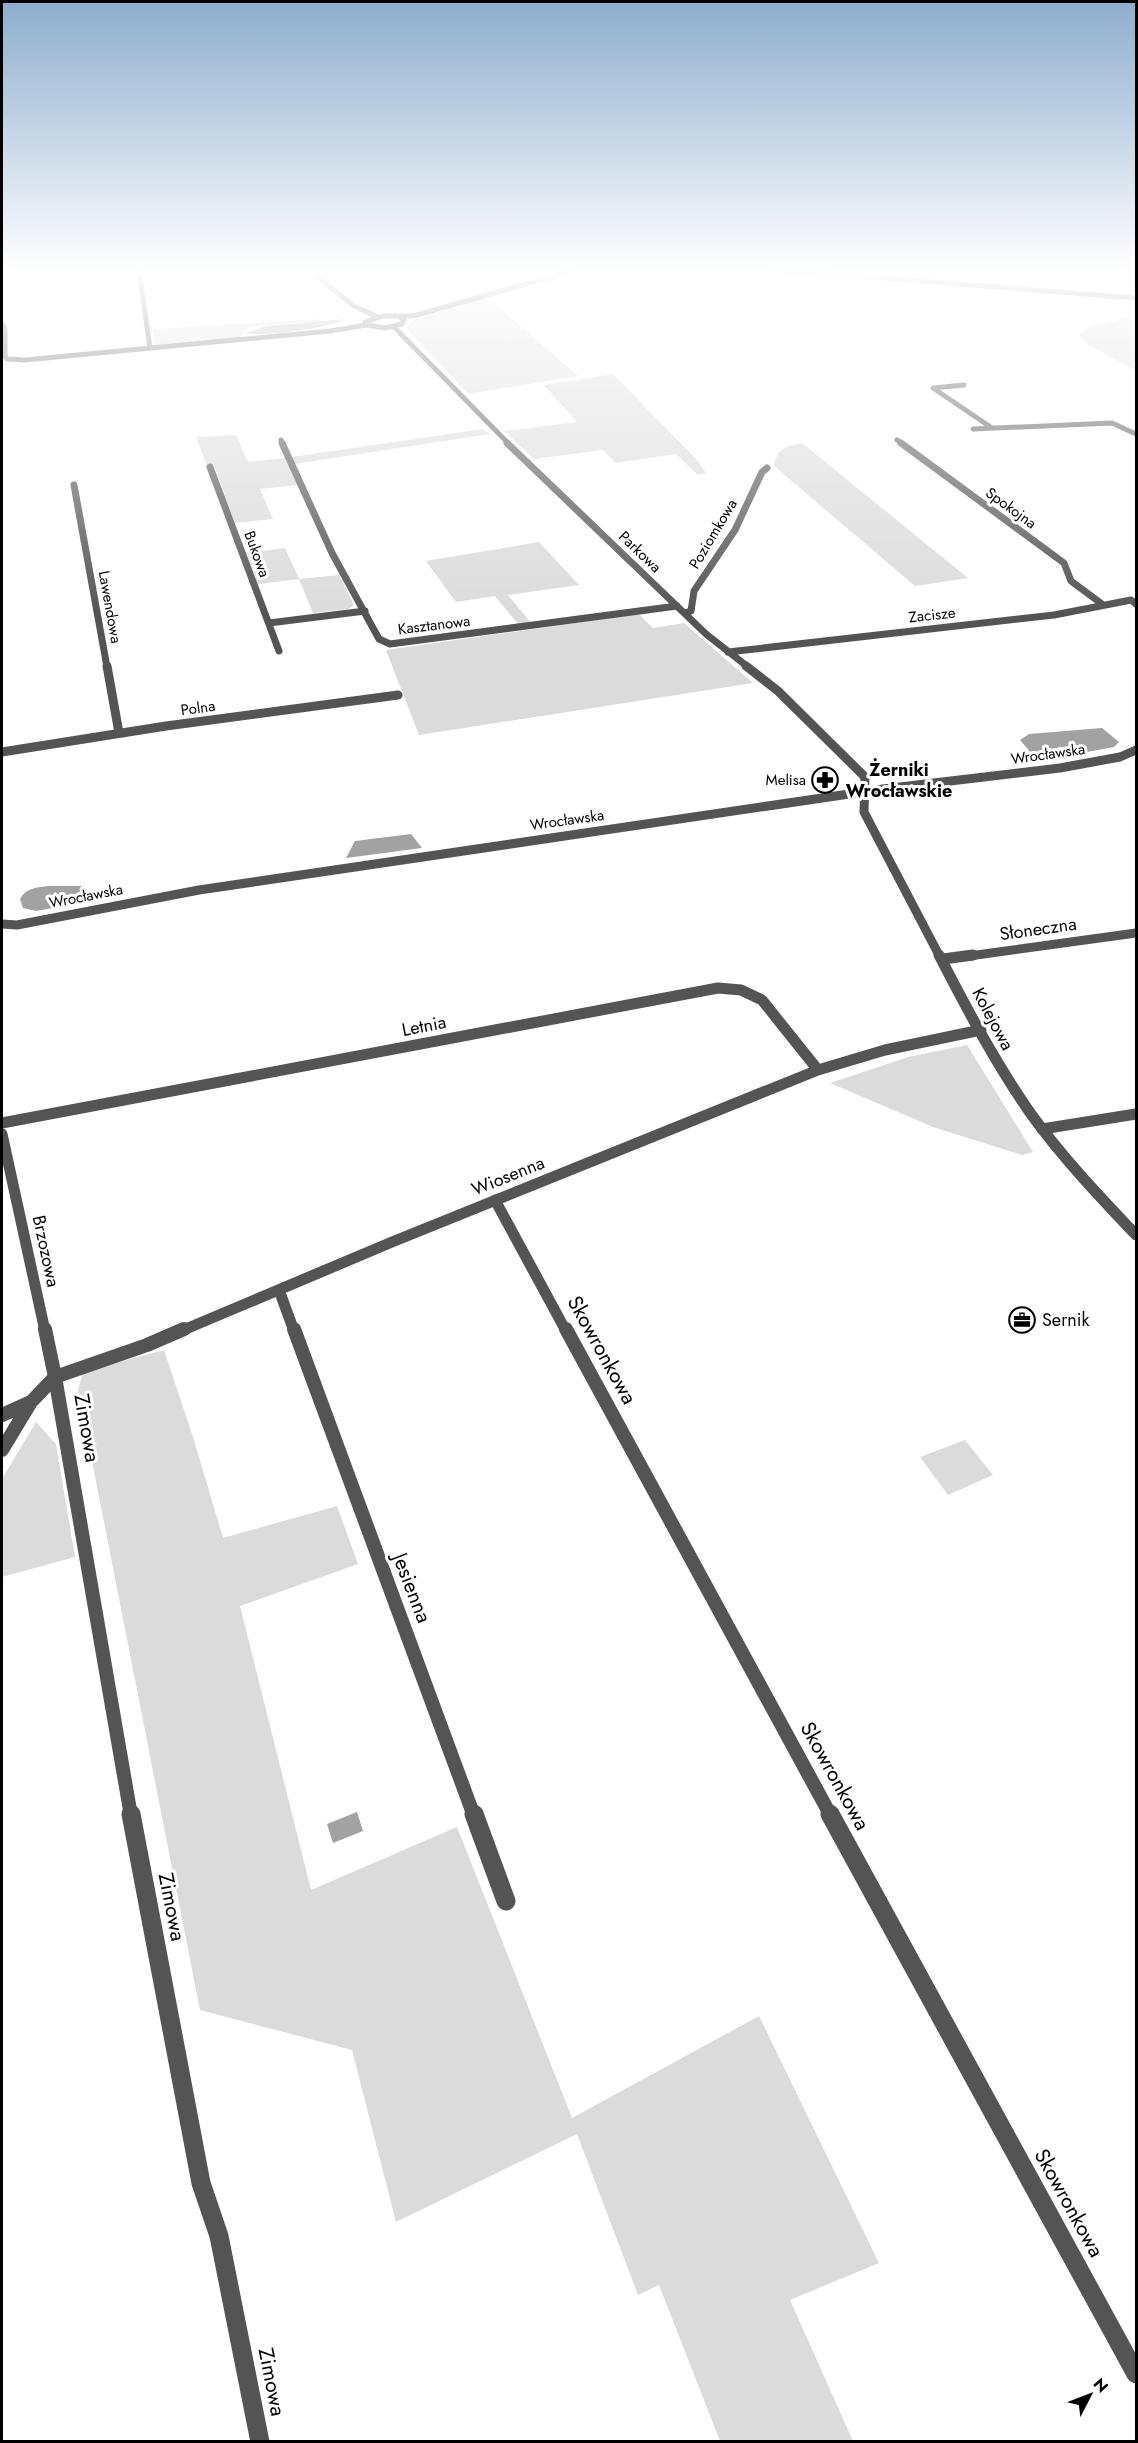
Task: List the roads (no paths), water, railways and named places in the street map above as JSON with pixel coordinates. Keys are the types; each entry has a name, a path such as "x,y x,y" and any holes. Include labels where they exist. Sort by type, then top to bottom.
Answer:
{"street":[{"name":"Parkowa","path":"449,385 677,606 728,652 778,691 861,771 865,777 866,792"},
{"path":"964,385 933,388 992,428"},
{"path":"973,429 1112,423 1124,426 1137,434"},
{"name":"Kasztanowa","path":"281,440 332,553 379,639 394,645 677,606"},
{"name":"Spokojna","path":"897,440 1064,563 1071,581 1102,604"},
{"name":"Bukowa","path":"210,467 279,651"},
{"name":"Poziomkowa","path":"685,613 691,611 694,591 735,530 762,472 767,468"},
{"name":"Lawendowa","path":"74,485 118,733"},
{"name":"Zacisze","path":"728,652 1054,615 1131,600 1137,604"},
{"path":"269,623 365,611"},
{"name":"Polna","path":"2,752 118,733 398,695"},
{"name":"Wrocławska","path":"2,924 17,925 199,890 317,872 866,792 1060,768 1120,757 1137,750"},
{"name":"Kolejowa","path":"866,792 864,812 1002,1070 1042,1129 1068,1162 1137,1235"},
{"name":"Słoneczna","path":"943,959 1137,933"},
{"name":"Letnia","path":"2,1123 718,988 737,988 762,1000 818,1070"},
{"name":"Wiosenna","path":"55,1377 147,1345 495,1200 818,1070 885,1050 981,1030"},
{"path":"1042,1129 1137,1114"},
{"name":"Brzozowa","path":"2,1134 55,1377"},
{"name":"Skowronkowa","path":"495,1200 1137,2374"},
{"name":"Jesienna","path":"279,1290 506,1901"},
{"path":"2,1450 32,1402 55,1377"},
{"name":"Zimowa","path":"55,1377 124,1777 201,2183 219,2236 260,2442"},
{"path":"2,1415 32,1402"}],"place":[{"name":"Melisa","path":"825,780"},
{"name":"Sernik","path":"1022,1320"}],"district":[{"name":"Żerniki Wrocławskie","path":"899,780"}]}
